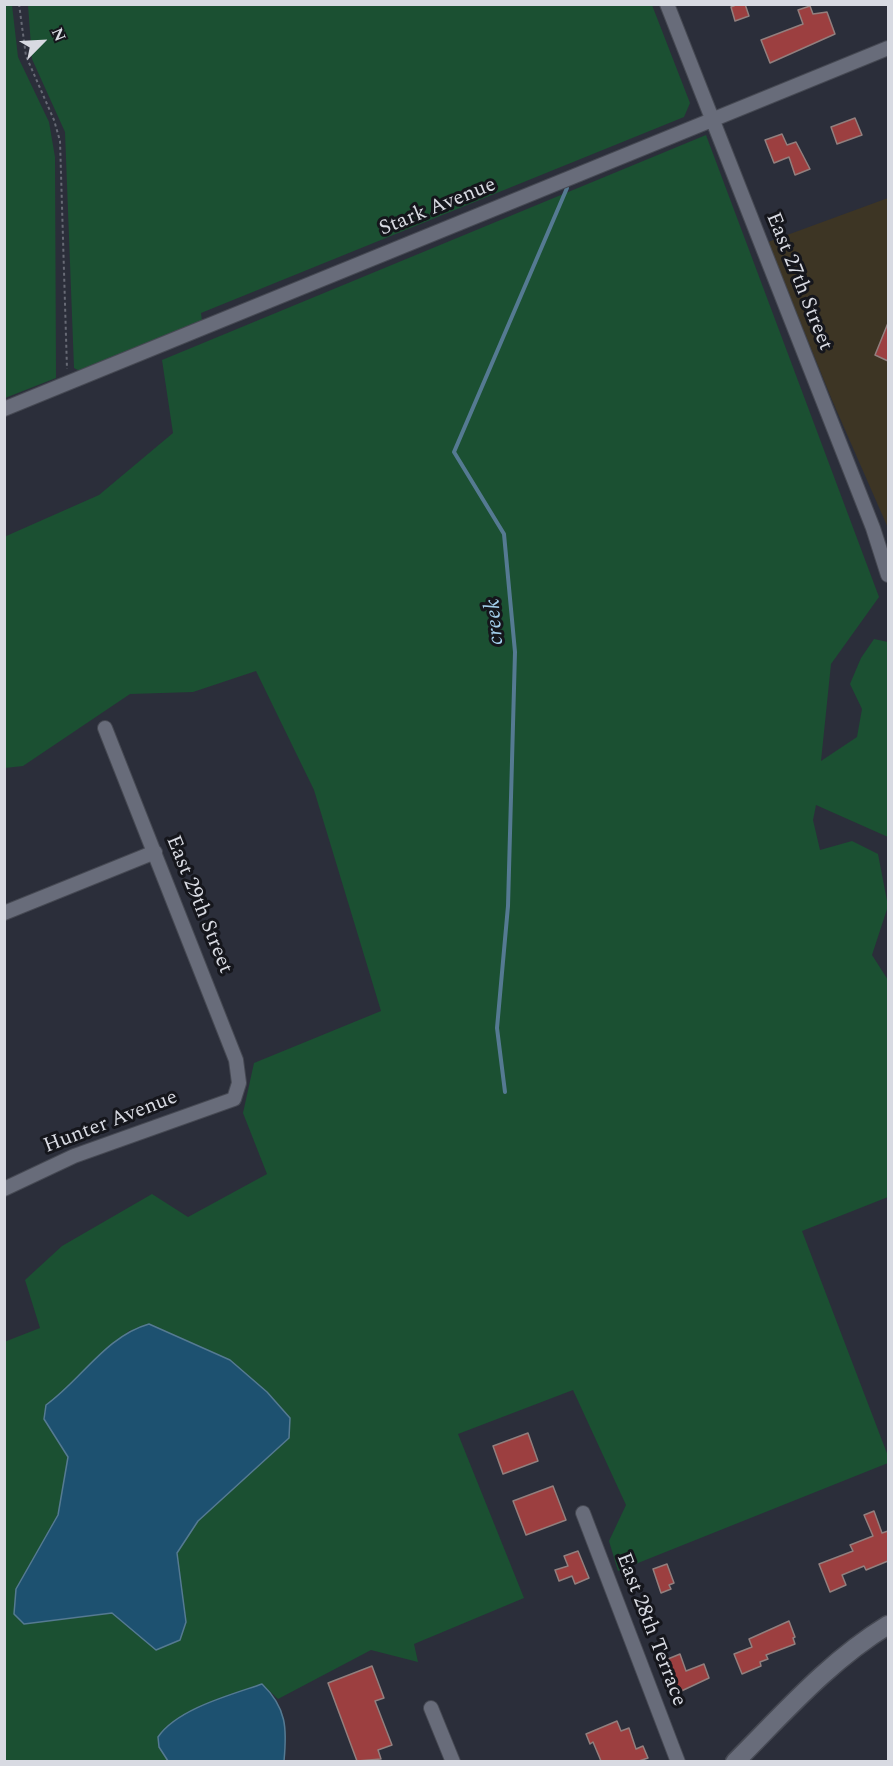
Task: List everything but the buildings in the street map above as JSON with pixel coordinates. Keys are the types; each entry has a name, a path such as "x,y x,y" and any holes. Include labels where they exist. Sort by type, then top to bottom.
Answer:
{"main road":[{"path":"735,1761 824,1672 863,1640 888,1625"}],"street":[{"name":"East 27th Street","path":"667,4 873,528 888,575"},
{"name":"Stark Avenue","path":"4,410 888,48"},
{"name":"East 29th Street","path":"105,728 236,1060 239,1083 234,1099"},
{"path":"4,913 155,852"},
{"name":"Hunter Avenue","path":"4,1190 74,1156 234,1099"},
{"name":"East 28th Terrace","path":"583,1513 678,1761"},
{"path":"431,1708 453,1761"}],"path":[{"path":"19,4 26,56 54,120 60,141 68,384"}],"shaded area":[{"path":"888,198 888,528 832,400 768,242"}],"green space":[{"path":"4,5 12,5 18,57 49,122 55,157 56,378 5,398"},
{"path":"28,5 652,5 690,103 684,117 201,313 202,321 80,371 74,368 65,132 32,59"},
{"path":"706,135 879,597 831,664 821,761 857,737 862,709 850,684 861,658 874,639 888,642 888,837 816,805 813,820 820,850 852,841 878,854 888,906 872,955 888,980 888,1197 802,1231 888,1456 888,1463 618,1571 609,1541 626,1505 573,1390 458,1434 524,1598 414,1644 418,1662 371,1650 278,1699 262,1684 205,1704 178,1718 158,1737 159,1747 168,1761 5,1761 4,1342 40,1328 25,1280 62,1246 152,1194 188,1217 267,1174 243,1113 254,1063 381,1011 314,790 256,671 193,692 130,694 23,766 5,768 4,537 99,495 173,433 162,360","holes":["130,1330 288,1439 197,1521 177,1553 180,1640 156,1650 112,1613 24,1624 16,1589 58,1515 68,1457 44,1419 46,1405 64,1392"]}],"water":[{"path":"149,1324 230,1360 267,1392 290,1418 289,1438 198,1521 177,1553 186,1622 180,1640 156,1650 112,1613 24,1624 14,1614 16,1589 58,1515 68,1457 44,1419 46,1405 107,1348 134,1330"},
{"path":"262,1684 281,1710 285,1729 284,1761 168,1761 159,1747 158,1737 167,1727 178,1718 205,1704"}],"waterway":[{"name":"creek","path":"505,1092 497,1028 508,906 515,652 504,534 454,452 567,188"}]}
